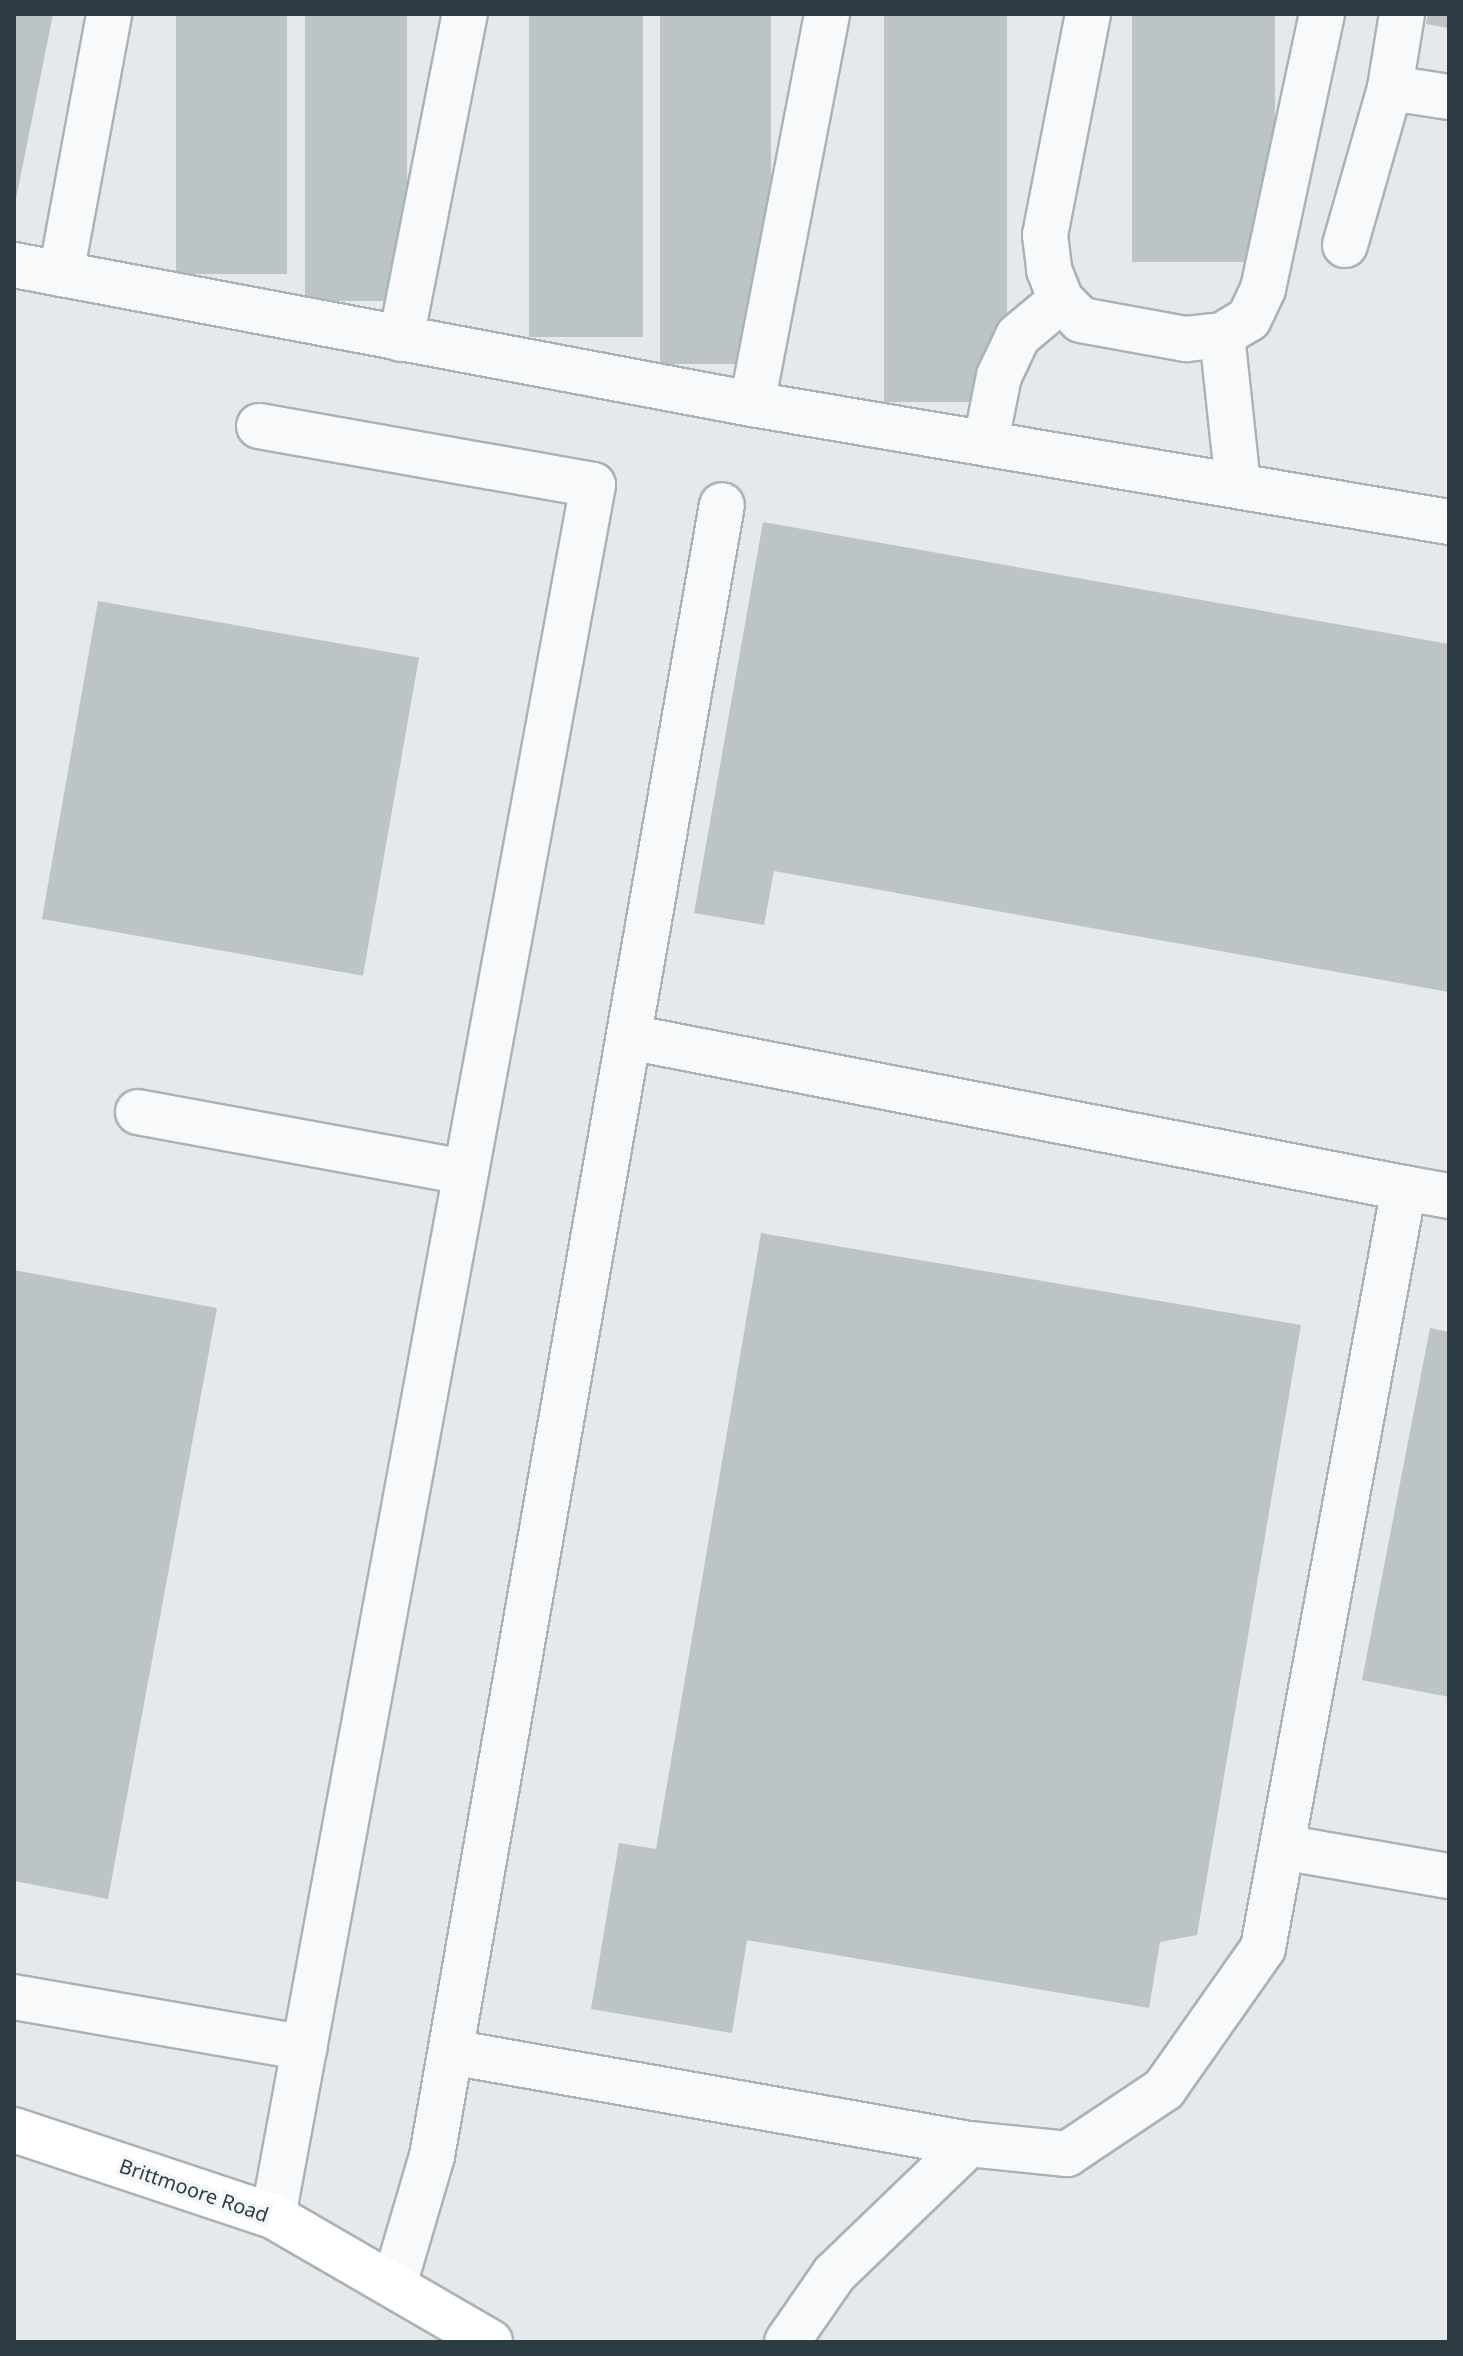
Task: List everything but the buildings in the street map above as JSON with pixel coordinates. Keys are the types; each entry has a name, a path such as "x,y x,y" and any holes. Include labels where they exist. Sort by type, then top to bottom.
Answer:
{"main road":[{"name":"Brittmoore Road","path":"14,2130 273,2216 490,2342"}],"lane":[{"path":"61,274 109,14"},
{"path":"401,339 465,14"},
{"path":"752,404 827,14"},
{"path":"1088,14 1045,235 1049,270 1061,300 1081,320 1186,339 1222,335 1249,319 1263,289 1322,14"},
{"path":"1345,245 1390,88 1402,14"},
{"path":"1390,88 1449,97"},
{"path":"14,265 752,404 986,441 1449,522"},
{"path":"986,441 999,376 1018,336 1061,300"},
{"path":"1222,335 1238,484"},
{"path":"259,426 593,485 273,2216"},
{"path":"394,2285 432,2156 722,505"},
{"path":"629,1037 1449,1196"},
{"path":"138,1112 466,1172"},
{"path":"451,2052 969,2144 1067,2154 1164,2089 1263,1948 1404,1188"},
{"path":"1282,1847 1449,1876"},
{"path":"14,1997 305,2048"},
{"path":"787,2342 834,2274 969,2144"}]}
